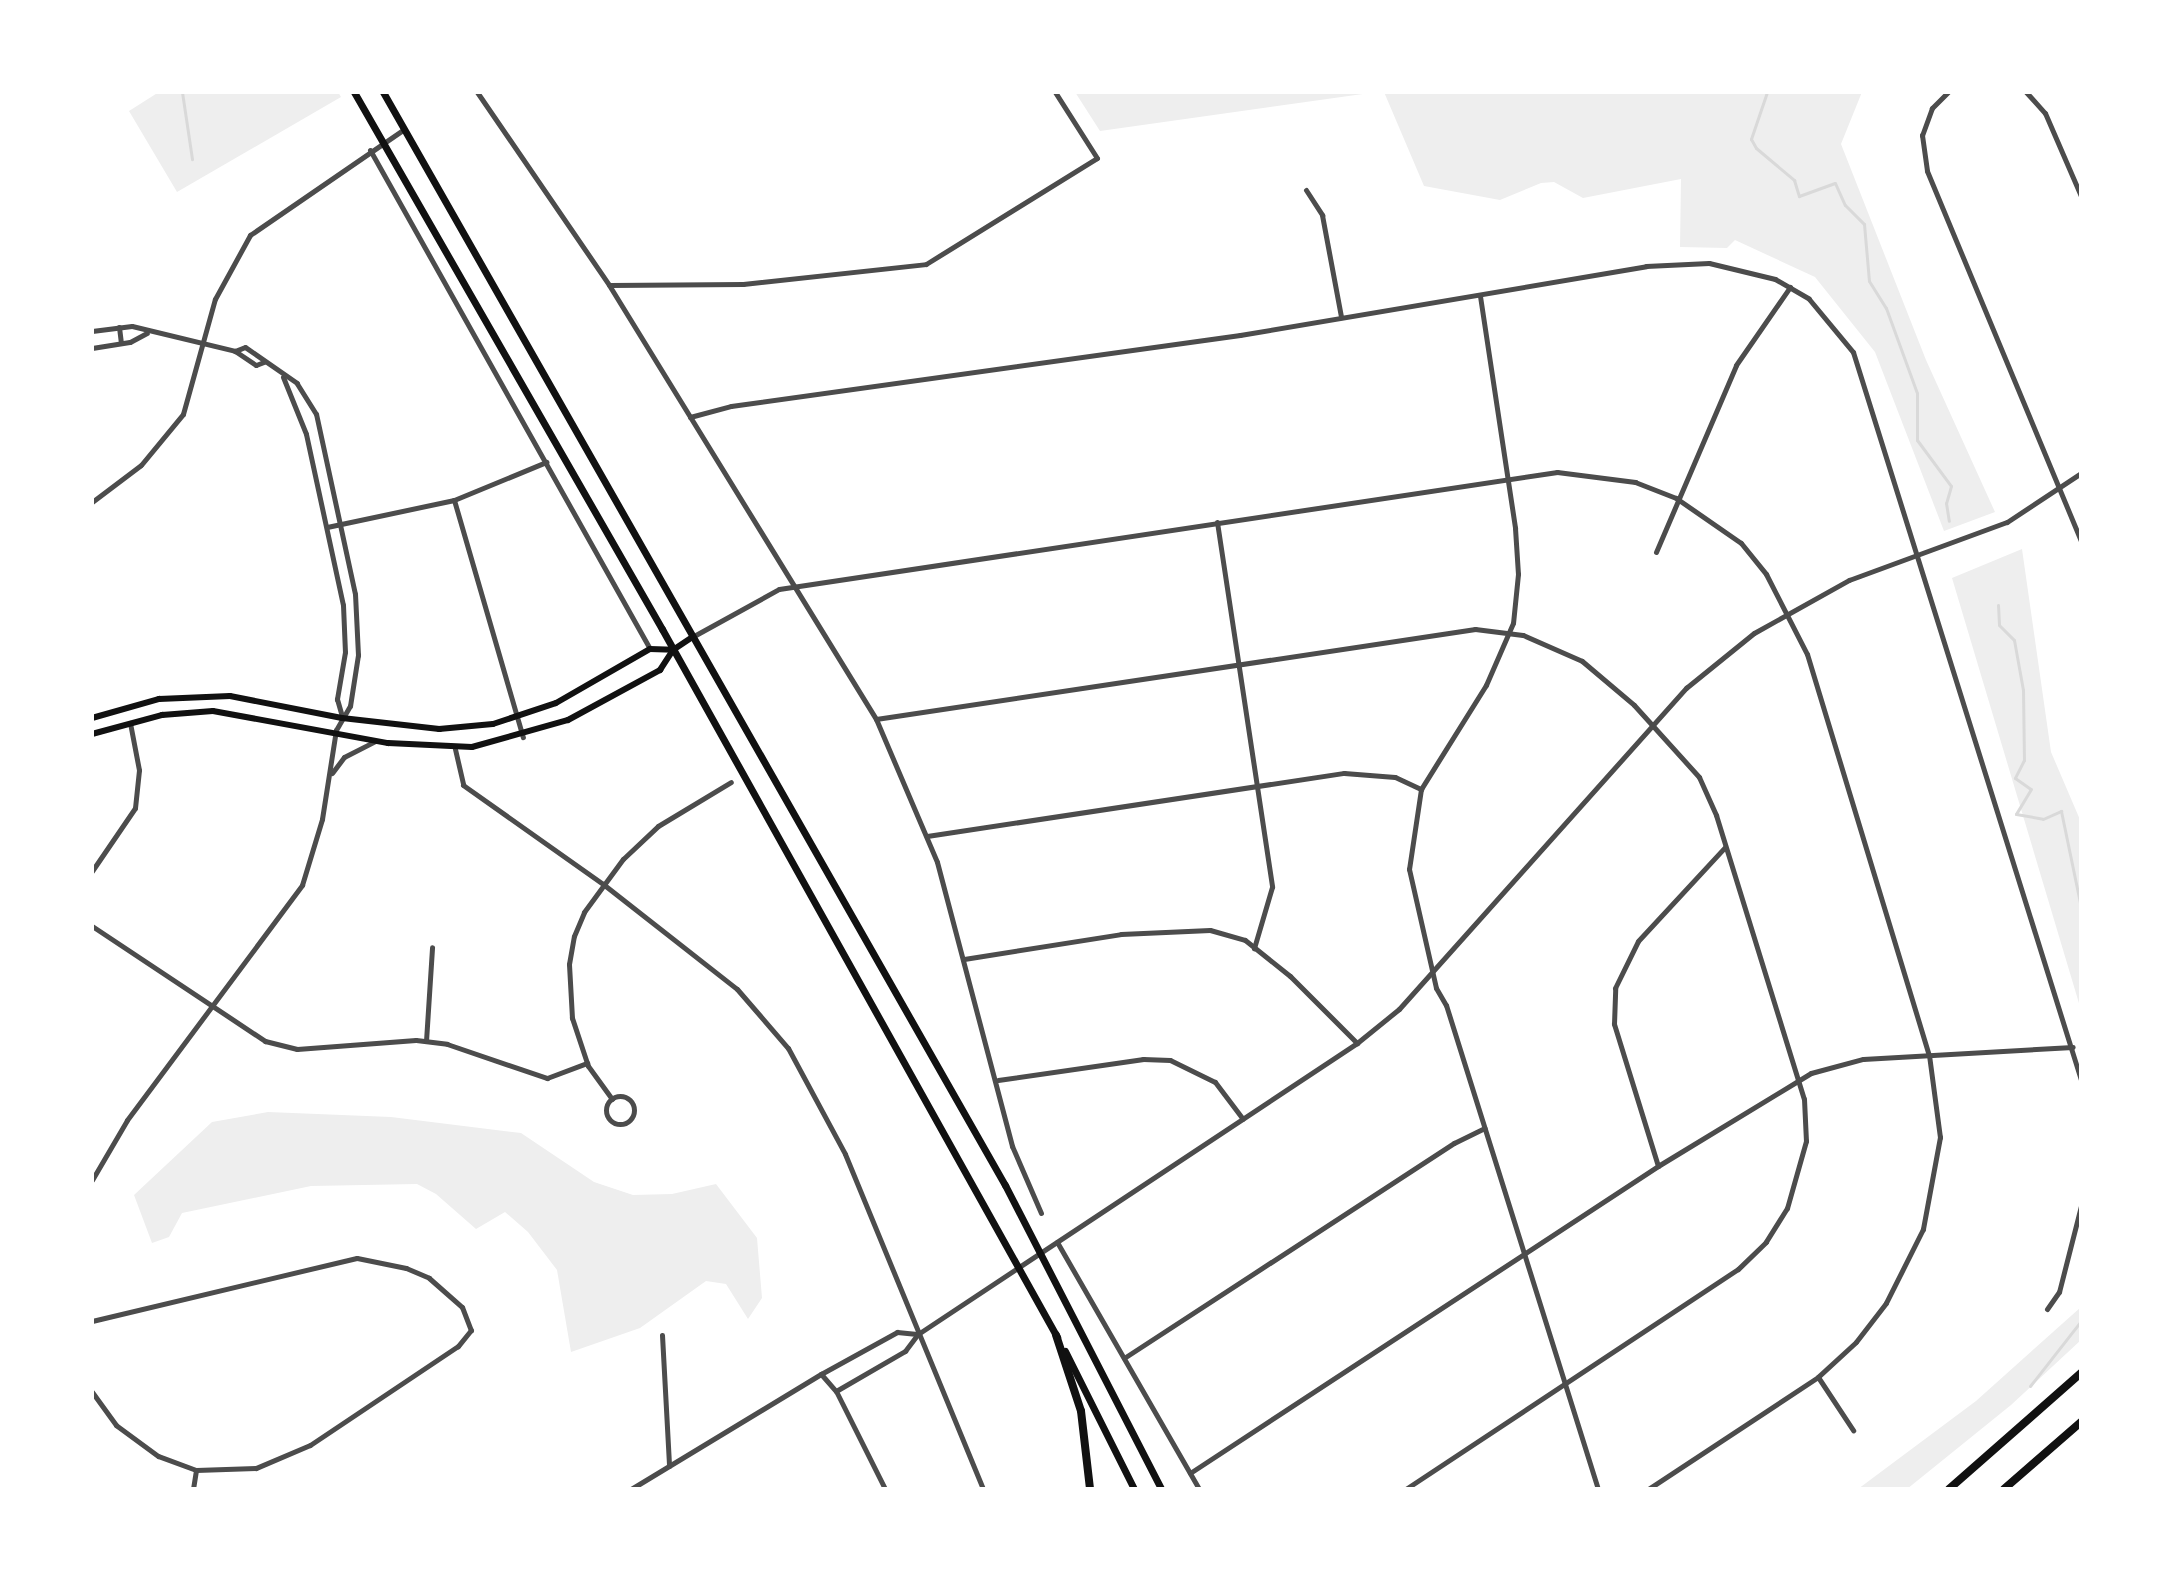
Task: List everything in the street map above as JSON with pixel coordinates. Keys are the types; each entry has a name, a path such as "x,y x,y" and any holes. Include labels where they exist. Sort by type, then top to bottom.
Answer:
{"highway":[{"path":"1056,1335 1081,1411 1090,1489"},
{"path":"1949,1489 2081,1373"},
{"path":"2004,1489 2081,1422"}],"main road":[{"path":"354,92 1021,1266 1134,1489"},
{"path":"383,92 1041,1253 1161,1489"},
{"path":"92,734 130,723 213,711 336,730 376,741 455,749 523,737 568,720 660,670 673,650 692,637"},
{"path":"92,718 159,699 230,696 342,718 439,729 517,717 556,703 650,649 673,650"}],"street":[{"path":"477,92 609,285 876,719 927,836 998,1080 1022,1178 1041,1213"},
{"path":"609,285 743,284 926,264 1097,158 1055,92"},
{"path":"1948,92 1932,108 1922,135 1927,171 2081,541"},
{"path":"2026,92 2045,113 2081,196"},
{"path":"92,502 141,465 170,433 191,396 215,299 250,235 370,150 405,129"},
{"path":"370,150 650,649"},
{"path":"1306,190 1322,215 1341,317"},
{"path":"690,417 1682,264 1738,267 1790,287 1823,313 1853,352 2081,1080"},
{"path":"1656,552 1676,498 1736,365 1790,287"},
{"path":"1480,296 1518,574 1509,633 1486,685 1421,789 1409,869 1434,971 1598,1489"},
{"path":"119,327 121,343"},
{"path":"92,331 119,327 235,351 256,365 264,362"},
{"path":"92,348 121,343 148,333"},
{"path":"235,351 245,347 282,377 297,383 316,414 355,594 358,655 350,706 336,730 327,766 332,773"},
{"path":"282,377 306,434 343,605 345,655 337,699 342,718"},
{"path":"327,527 454,500 546,462"},
{"path":"692,637 779,589 1507,479 1588,472 1676,498 1741,543 1789,613 1807,654 1929,1055 1940,1137 1923,1229 1886,1303 1818,1377 1648,1489"},
{"path":"836,1391 905,1351 918,1334 1357,1043 1434,971 1653,724 1715,663 1789,613 1849,580 2007,522 2081,473"},
{"path":"454,500 523,737"},
{"path":"1217,522 1272,887 1254,948"},
{"path":"876,719 1450,630 1509,633 1582,661 1653,724 1699,777 1726,846 1799,1080 1806,1141 1799,1178 1766,1242 1738,1269 1405,1489"},
{"path":"345,655 358,655"},
{"path":"92,871 135,808 139,770 130,723"},
{"path":"92,1180 127,1120 302,885 332,773 344,757 376,741"},
{"path":"455,749 463,785 603,884 737,989 788,1048 845,1154 983,1489"},
{"path":"927,836 1368,772 1421,789"},
{"path":"612,1099 587,1063 572,1018 569,964 584,912 603,884 658,826 731,782"},
{"path":"1658,1166 1614,1024 1615,988 1638,941 1726,846"},
{"path":"92,926 210,1008 265,1041 297,1049 426,1041 535,1077 547,1078 587,1063"},
{"path":"964,959 1181,928 1210,930 1254,948 1357,1043"},
{"path":"426,1041 432,947"},
{"path":"1190,1473 1658,1166 1799,1080 1863,1059 2073,1047"},
{"path":"998,1080 1143,1059 1170,1060 1215,1082 1243,1119"},
{"path":"612,1099 629,1100 633,1113 628,1121 609,1119 606,1109 612,1099"},
{"path":"1124,1358 1485,1128"},
{"path":"2047,1309 2059,1292 2081,1206"},
{"path":"1057,1242 1199,1489"},
{"path":"92,1321 341,1260 375,1260 419,1273 445,1290 470,1319 470,1334 463,1343 284,1459 256,1468 196,1470 133,1441 92,1392"},
{"path":"631,1489 821,1374 897,1332 918,1334"},
{"path":"662,1335 669,1466"},
{"path":"821,1374 836,1391 885,1489"},
{"path":"1818,1377 1853,1430"},
{"path":"193,1489 196,1470"}],"shaded area":[{"path":"159,92 338,92 341,97 177,192 129,111"},
{"path":"1075,92 1377,92 1100,131"},
{"path":"1384,92 1862,92 1841,144 1926,360 1995,512 1944,531 1875,352 1815,277 1735,240 1727,248 1680,247 1681,179 1583,198 1554,182 1541,183 1500,200 1424,186"},
{"path":"2022,549 2051,752 2081,822 2081,1010 1952,578"},
{"path":"268,1112 391,1117 521,1133 594,1182 633,1195 672,1194 716,1184 757,1238 762,1298 748,1319 726,1284 706,1281 640,1328 571,1352 557,1270 528,1232 505,1212 476,1229 436,1194 417,1184 311,1186 182,1213 169,1237 152,1243 134,1195 212,1122"},
{"path":"2081,1307 2081,1340 2011,1405 1907,1489 1858,1489 1976,1401"}],"waterway":[{"path":"182,92 192,159"},
{"path":"1767,92 1751,139 1756,148 1794,180 1799,196 1835,183 1845,205 1864,224 1869,281 1886,308 1917,393 1917,440 1951,486 1946,503 1949,521"},
{"path":"1998,605 1999,625 2014,640 2023,690 2024,760 2015,778 2031,789 2016,814 2043,819 2061,811 2081,908"},
{"path":"2030,1386 2081,1321"}]}
